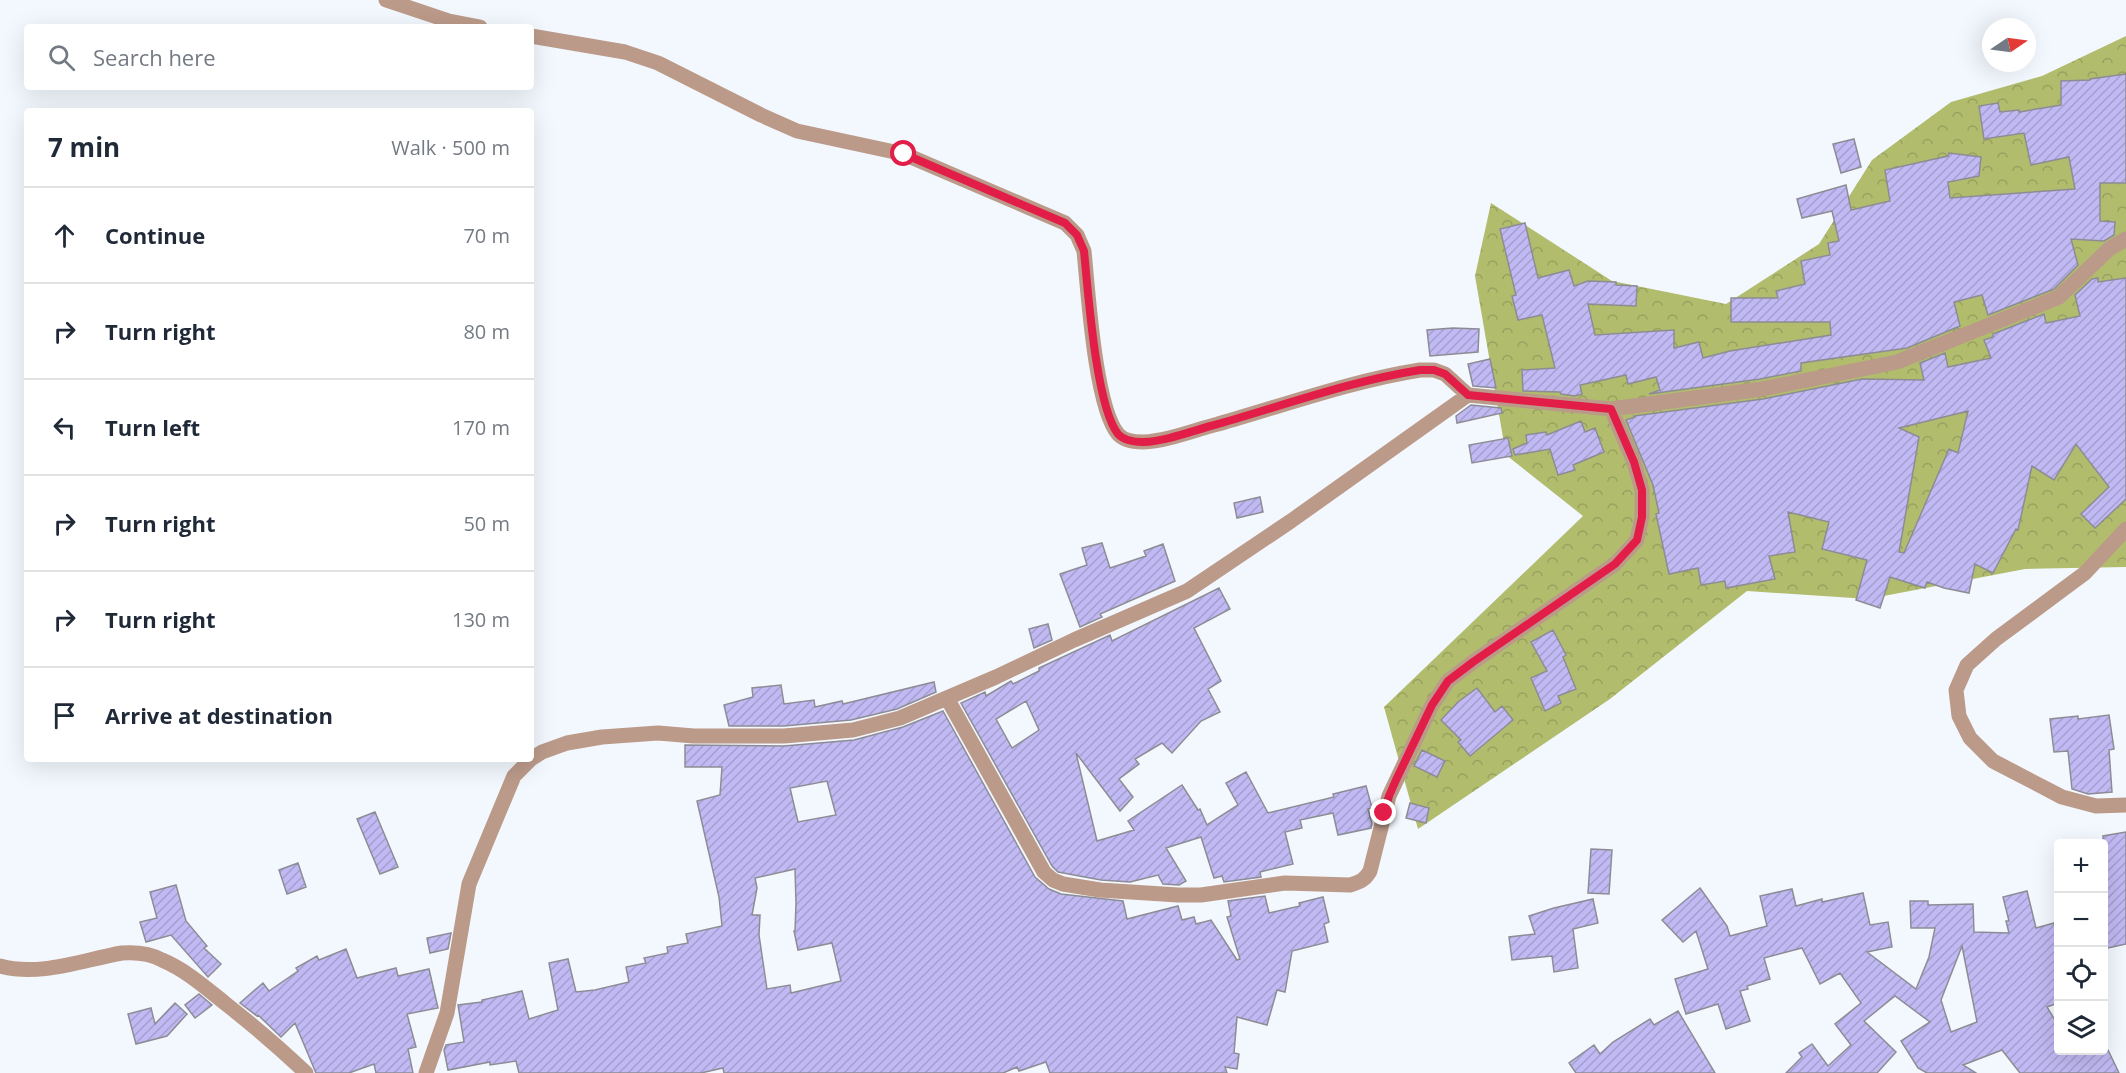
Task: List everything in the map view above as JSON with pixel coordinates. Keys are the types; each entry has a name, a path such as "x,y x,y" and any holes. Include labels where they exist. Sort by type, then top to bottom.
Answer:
{"street":[{"path":"386,0 464,24"},
{"path":"534,37 625,52 658,63 761,116 797,131 904,154 1065,223 1077,235 1084,251 1101,387 1112,426 1119,436 1130,441 1159,440 1323,392 1420,370 1434,370 1445,374 1468,395 1611,409 1762,389 1897,362 2059,297 2109,249 2126,239"},
{"path":"534,757 567,743 602,737 658,733 694,736 784,736 853,730 900,718 1187,591 1291,521 1468,395"},
{"path":"947,698 1044,872 1058,883 1100,890 1200,895 1284,883 1350,885 1360,883 1370,871 1389,796 1432,705 1448,681 1615,564 1637,540 1642,517 1642,490 1634,462 1611,409"},
{"path":"2126,529 2085,573 1996,639 1967,665 1956,690 1959,716 1970,738 1993,761 2061,797 2096,806 2126,805"},
{"path":"426,1073 447,1013 470,884 514,777 528,762"},
{"path":"0,966 28,970 57,967 125,953 145,954 161,959 213,993 279,1047 306,1073"}],"green space":[{"path":"2126,36 2126,567 2025,569 1868,599 1747,591 1610,699 1418,829 1384,707 1583,516 1506,455 1475,276 1491,203 1612,281 1726,304 1819,244 1872,160 1951,102 2042,76"}],"building":[{"path":"2126,74 2126,183 2100,183 2100,221 2115,222 2114,235 2104,241 2071,239 2078,265 2054,289 1988,315 1982,295 1954,302 1960,326 1907,348 1801,363 1801,371 1760,379 1649,394 1660,390 1656,377 1628,384 1626,375 1580,385 1582,394 1575,396 1560,392 1523,391 1522,370 1555,368 1542,315 1518,320 1512,296 1516,295 1500,229 1525,223 1538,278 1569,270 1574,286 1588,281 1616,282 1616,285 1637,286 1636,306 1588,304 1595,335 1674,330 1674,348 1699,342 1703,358 1730,351 1831,335 1830,322 1731,322 1731,298 1778,298 1776,291 1805,284 1801,261 1830,255 1828,243 1839,241 1832,211 1802,218 1797,199 1846,185 1851,210 1890,201 1885,170 1948,156 1949,153 1981,157 1979,176 1948,182 1950,198 2075,189 2069,157 2031,165 2024,133 1984,139 1979,106 1998,103 2000,112 2019,110 2019,112 2061,105 2061,81 2090,80"},
{"path":"1854,139 1861,167 1841,173 1833,144"},
{"path":"2098,278 2098,282 2126,278 2126,499 2095,528 2081,514 2109,487 2076,444 2054,480 2032,466 2018,530 2016,529 1993,573 1975,564 1969,593 1927,582 1925,588 1890,577 1880,608 1856,600 1867,560 1822,549 1829,522 1788,512 1795,552 1769,556 1775,579 1726,588 1725,581 1701,585 1698,568 1669,574 1656,514 1659,513 1653,485 1626,420 1634,416 1763,399 1862,379 1924,380 1920,363 1945,353 1948,367 1991,358 1984,340 1993,337 1993,334 2044,314 2046,323 2080,316 2075,295 2092,279","holes":["1968,411 1958,453 1949,449 1904,553 1899,552 1919,437 1899,428"]},
{"path":"1479,329 1478,352 1430,356 1427,330"},
{"path":"1490,359 1496,388 1473,386 1468,364"},
{"path":"1471,405 1501,408 1502,413 1457,423 1456,416"},
{"path":"1581,421 1585,432 1595,428 1604,452 1573,465 1575,470 1558,475 1550,449 1515,455 1513,449 1527,443 1526,435 1546,432 1547,435"},
{"path":"1508,438 1512,456 1472,463 1469,445"},
{"path":"1260,497 1263,512 1237,518 1234,503"},
{"path":"1102,543 1110,568 1146,556 1144,551 1163,544 1175,581 1100,614 1102,617 1080,627 1060,574 1087,565 1082,548"},
{"path":"1219,588 1230,609 1194,628 1221,681 1208,689 1220,712 1201,721 1172,753 1162,743 1135,759 1139,764 1119,779 1133,797 1120,811 1076,753 1097,841 1134,830 1128,821 1182,785 1198,810 1200,809 1207,825 1238,805 1226,783 1246,772 1268,813 1334,797 1333,794 1366,786 1372,808 1368,809 1371,828 1338,835 1333,813 1300,820 1302,828 1285,832 1293,864 1260,872 1261,877 1224,882 1222,876 1214,878 1201,837 1166,848 1186,881 1179,885 1163,884 1158,875 1130,882 1101,880 1058,872 1052,866 961,703 985,692 986,696 1011,681 1013,684 1039,671 1039,668 1110,635 1112,641","holes":["1026,701 1039,730 1012,748 996,719"]},
{"path":"1048,624 1052,640 1034,648 1029,629"},
{"path":"1553,630 1566,655 1563,657 1576,689 1558,696 1561,703 1545,711 1531,678 1547,671 1531,642"},
{"path":"934,682 936,692 897,709 851,720 784,726 729,726 724,705 753,697 752,688 781,685 784,704 814,700 815,707 842,701 843,704"},
{"path":"1477,688 1495,712 1502,706 1513,720 1470,756 1458,742 1461,740 1441,720 1458,702"},
{"path":"943,711 1035,877 1049,889 1061,894 1123,901 1127,919 1178,906 1182,920 1194,917 1196,924 1211,920 1237,960 1240,959 1227,917 1231,916 1228,901 1265,896 1269,913 1300,906 1299,903 1323,897 1329,922 1324,924 1328,942 1292,951 1285,992 1277,990 1267,1025 1237,1017 1234,1053 1239,1054 1237,1069 1225,1067 1227,1073 1050,1073 1046,1062 1019,1071 1017,1067 1003,1073 724,1073 723,1068 701,1073 519,1073 516,1061 490,1065 490,1062 448,1070 444,1050 446,1045 464,1042 458,1005 482,1002 482,1000 522,991 529,1019 558,1010 549,963 568,959 576,992 595,990 629,982 626,967 646,963 644,958 668,953 667,947 688,943 686,934 722,926 719,897 697,801 720,795 722,767 685,767 685,745 784,746 854,740 903,727","holes":["827,781 836,815 798,822 790,788","795,869 794,931 798,950 832,943 841,981 791,993 790,985 767,989 759,935 760,915 752,915 757,888 755,878"]},
{"path":"2109,715 2114,749 2109,750 2112,792 2088,794 2072,789 2068,751 2054,752 2050,719 2078,716 2078,719"},
{"path":"1422,750 1445,761 1437,777 1414,766"},
{"path":"1410,803 1429,808 1426,823 1406,818"},
{"path":"375,812 398,867 380,874 357,819"},
{"path":"2126,832 2126,944 2108,948 2108,839 2103,839 2103,836"},
{"path":"1591,849 1612,850 1609,894 1588,893"},
{"path":"298,863 306,887 287,894 279,870"},
{"path":"176,885 186,921 207,946 204,948 221,964 208,977 171,935 146,942 140,922 157,918 150,892"},
{"path":"1700,888 1727,926 1730,936 1767,926 1760,896 1792,889 1796,906 1822,899 1822,902 1863,893 1870,925 1888,922 1892,947 1867,952 1916,989 1929,957 1935,928 1911,928 1910,901 1928,901 1928,905 1973,904 1974,932 2009,933 2006,921 2009,921 2003,897 2027,891 2036,928 2054,923 2054,1004 2047,1007 2054,1018 2054,1055 2108,1055 2108,1050 2119,1073 2020,1073 2002,1050 1963,1065 1976,1073 1927,1073 1918,1068 1901,1041 1930,1022 1895,996 1864,1021 1896,1052 1877,1073 1786,1073 1802,1057 1799,1053 1812,1044 1828,1066 1851,1045 1835,1024 1861,1003 1840,973 1820,984 1802,948 1764,958 1770,979 1747,986 1748,989 1740,991 1750,1021 1726,1029 1718,1004 1686,1014 1675,979 1708,969 1696,931 1683,942 1662,920","holes":["1962,946 1977,1022 1951,1032 1941,1000"]},
{"path":"1593,899 1598,923 1573,929 1578,968 1554,972 1552,956 1512,960 1509,937 1535,934 1529,916"},
{"path":"451,933 448,949 430,953 427,938"},
{"path":"346,949 357,978 396,968 398,976 429,969 438,1008 407,1014 416,1047 408,1049 413,1073 376,1073 374,1064 349,1073 316,1073 295,1023 281,1037 258,1015 240,1003 263,983 269,991 298,971 296,968 317,956 319,960"},
{"path":"199,994 212,1005 195,1018 185,1005"},
{"path":"175,1003 187,1014 167,1036 136,1044 128,1014 151,1008 155,1024"},
{"path":"1678,1011 1715,1073 1576,1073 1569,1063 1594,1045 1600,1054 1613,1042 1650,1019 1654,1025"}],"route":[{"path":"904,154 1065,223 1077,235 1084,251 1101,387 1112,426 1119,436 1130,441 1159,440 1323,392 1420,370 1434,370 1445,374 1468,395 1611,409 1634,462 1642,490 1642,517 1637,540 1615,564 1448,681 1432,705 1396,780 1384,813"}]}
